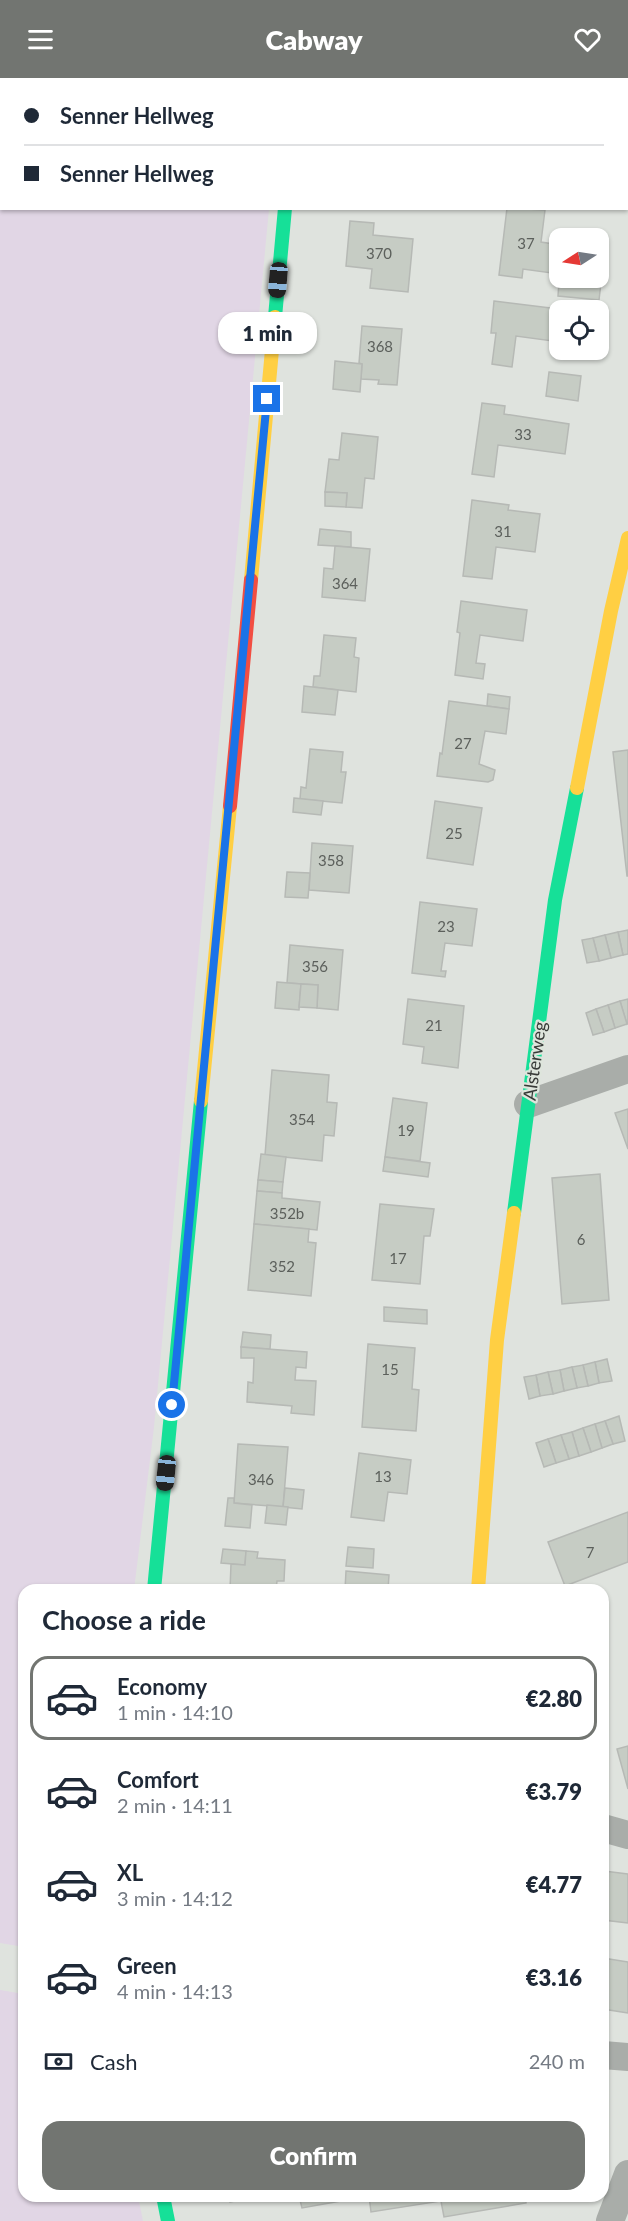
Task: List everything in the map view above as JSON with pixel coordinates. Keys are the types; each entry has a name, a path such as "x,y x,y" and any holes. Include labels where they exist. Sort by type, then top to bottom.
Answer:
{"street":[{"path":"155,1584 257,524 285,210"},
{"name":"Alsterweg","path":"478,1584 497,1340 555,900 611,611 628,538"},
{"path":"528,1104 628,1069"},
{"path":"609,1830 628,1835"},
{"path":"609,2055 628,2057"},
{"path":"610,2221 628,2174"},
{"path":"164,2202 168,2221"}],"shaded area":[{"path":"0,210 269,210 154,1427 135,1584 18,1584 18,1946 0,1943"},
{"path":"0,1990 18,1993 18,2202 139,2202 143,2221 0,2221"}],"building":[{"path":"507,210 545,210 541,242 549,243 549,273 523,269 522,278 499,275"},
{"path":"350,221 374,223 373,235 413,239 408,292 370,288 372,269 346,266"},
{"path":"559,288 600,288 599,300 558,296"},
{"path":"494,301 549,308 549,340 516,336 512,367 492,364 496,333 491,333"},
{"path":"362,326 402,329 397,385 378,384 379,380 361,379 362,364 359,363"},
{"path":"335,361 362,364 360,392 333,389"},
{"path":"549,372 581,376 578,401 546,396"},
{"path":"482,403 505,406 504,414 569,424 565,454 498,445 494,477 472,474"},
{"path":"342,433 378,437 374,479 365,478 362,508 346,507 347,493 325,492 329,459 339,460"},
{"path":"325,492 347,493 346,507 325,506"},
{"path":"472,500 509,505 508,510 540,514 535,552 496,547 492,579 463,576"},
{"path":"320,529 351,532 351,547 318,545"},
{"path":"335,546 370,549 365,601 322,597 324,568 333,569"},
{"path":"461,601 527,610 523,641 480,635 476,663 485,664 483,679 455,675"},
{"path":"324,635 356,638 354,657 359,658 356,692 313,687 314,676 320,676"},
{"path":"304,686 338,690 335,715 302,712"},
{"path":"488,694 510,697 509,709 487,706"},
{"path":"449,701 509,709 506,734 485,731 479,764 495,770 493,780 488,782 437,776"},
{"path":"310,749 343,752 341,772 346,772 342,803 300,799 301,787 306,788"},
{"path":"628,750 628,876 627,876 613,752"},
{"path":"294,798 323,801 321,815 293,812"},
{"path":"435,801 482,808 473,865 427,858"},
{"path":"312,843 353,846 349,893 309,890"},
{"path":"287,872 310,873 308,898 285,897"},
{"path":"420,902 477,909 472,946 445,943 441,971 446,971 445,977 412,973"},
{"path":"628,930 628,954 623,955 618,932"},
{"path":"618,932 623,955 611,958 605,935"},
{"path":"605,935 611,958 599,961 593,938"},
{"path":"593,938 599,961 587,963 582,940"},
{"path":"290,945 343,950 338,1010 317,1008 318,985 287,983"},
{"path":"277,982 301,984 299,1010 275,1008"},
{"path":"301,984 318,985 317,1008 299,1007"},
{"path":"408,999 464,1006 458,1068 422,1063 424,1047 403,1044"},
{"path":"628,999 628,1023 627,1024 620,1001"},
{"path":"620,1001 627,1024 615,1028 608,1005"},
{"path":"608,1005 615,1028 604,1032 596,1009"},
{"path":"596,1009 604,1032 593,1035 586,1013"},
{"path":"272,1070 329,1075 327,1102 337,1103 334,1136 324,1135 322,1161 265,1155"},
{"path":"393,1098 427,1103 420,1161 385,1157"},
{"path":"628,1109 628,1149 615,1113"},
{"path":"261,1154 286,1157 283,1182 258,1180"},
{"path":"385,1157 430,1163 428,1177 383,1171"},
{"path":"600,1174 609,1300 562,1304 552,1178"},
{"path":"258,1180 283,1182 282,1193 257,1191"},
{"path":"257,1191 282,1193 282,1198 320,1202 317,1230 254,1224"},
{"path":"380,1204 434,1209 430,1236 424,1236 420,1284 372,1280"},
{"path":"254,1224 309,1229 308,1242 316,1243 311,1296 248,1290"},
{"path":"384,1307 427,1310 427,1324 384,1321"},
{"path":"243,1332 271,1335 270,1349 241,1347"},
{"path":"368,1344 415,1348 412,1389 419,1390 416,1431 362,1427"},
{"path":"241,1347 307,1352 306,1368 296,1367 295,1380 316,1381 314,1415 291,1413 292,1406 247,1402 248,1382 253,1383 254,1358 241,1358"},
{"path":"607,1359 612,1381 599,1383 595,1362"},
{"path":"595,1362 599,1383 588,1386 583,1365"},
{"path":"583,1365 588,1386 577,1388 572,1367"},
{"path":"572,1367 577,1388 564,1391 560,1370"},
{"path":"560,1370 564,1391 553,1394 548,1372"},
{"path":"548,1372 553,1394 540,1396 536,1375"},
{"path":"536,1375 540,1396 529,1399 524,1377"},
{"path":"619,1416 625,1441 613,1444 605,1421"},
{"path":"605,1421 613,1444 602,1448 595,1424"},
{"path":"595,1424 602,1448 591,1452 583,1428"},
{"path":"583,1428 591,1452 579,1456 572,1432"},
{"path":"572,1432 579,1456 569,1459 561,1435"},
{"path":"561,1435 569,1459 556,1463 548,1439"},
{"path":"548,1439 556,1463 544,1467 536,1443"},
{"path":"238,1444 288,1447 283,1507 234,1503"},
{"path":"359,1453 411,1460 407,1494 388,1492 384,1521 351,1517"},
{"path":"285,1488 304,1490 302,1509 283,1507"},
{"path":"228,1498 234,1498 234,1503 252,1505 250,1528 225,1526"},
{"path":"267,1505 288,1507 286,1525 265,1523"},
{"path":"628,1512 628,1562 570,1584 564,1584 548,1542"},
{"path":"348,1547 374,1549 373,1568 346,1566"},
{"path":"223,1549 246,1551 245,1565 221,1563"},
{"path":"246,1551 258,1552 257,1558 285,1560 284,1581 277,1581 277,1584 230,1584 231,1564 245,1565"},
{"path":"346,1571 389,1575 388,1584 345,1584"},
{"path":"628,1746 628,1789 617,1749"},
{"path":"609,1872 628,1874 628,1923 609,1921"},
{"path":"609,1959 628,1962 628,2013 609,2010"},
{"path":"300,2202 336,2202 302,2208"},
{"path":"370,2202 435,2202 371,2212"},
{"path":"441,2202 526,2202 526,2203 444,2217"}],"traffic: fast":[{"path":"275,317 285,210"},
{"path":"514,1213 555,900 577,788"},
{"path":"155,1584 201,1101"},
{"path":"164,2202 168,2221"}],"traffic: slow":[{"path":"251,580 275,317"},
{"path":"577,788 611,611 628,538"},
{"path":"201,1101 230,806"},
{"path":"478,1584 497,1340 514,1213"}],"traffic: jam":[{"path":"230,806 251,580"}],"route":[{"path":"172,1405 256,535 267,399"}]}
